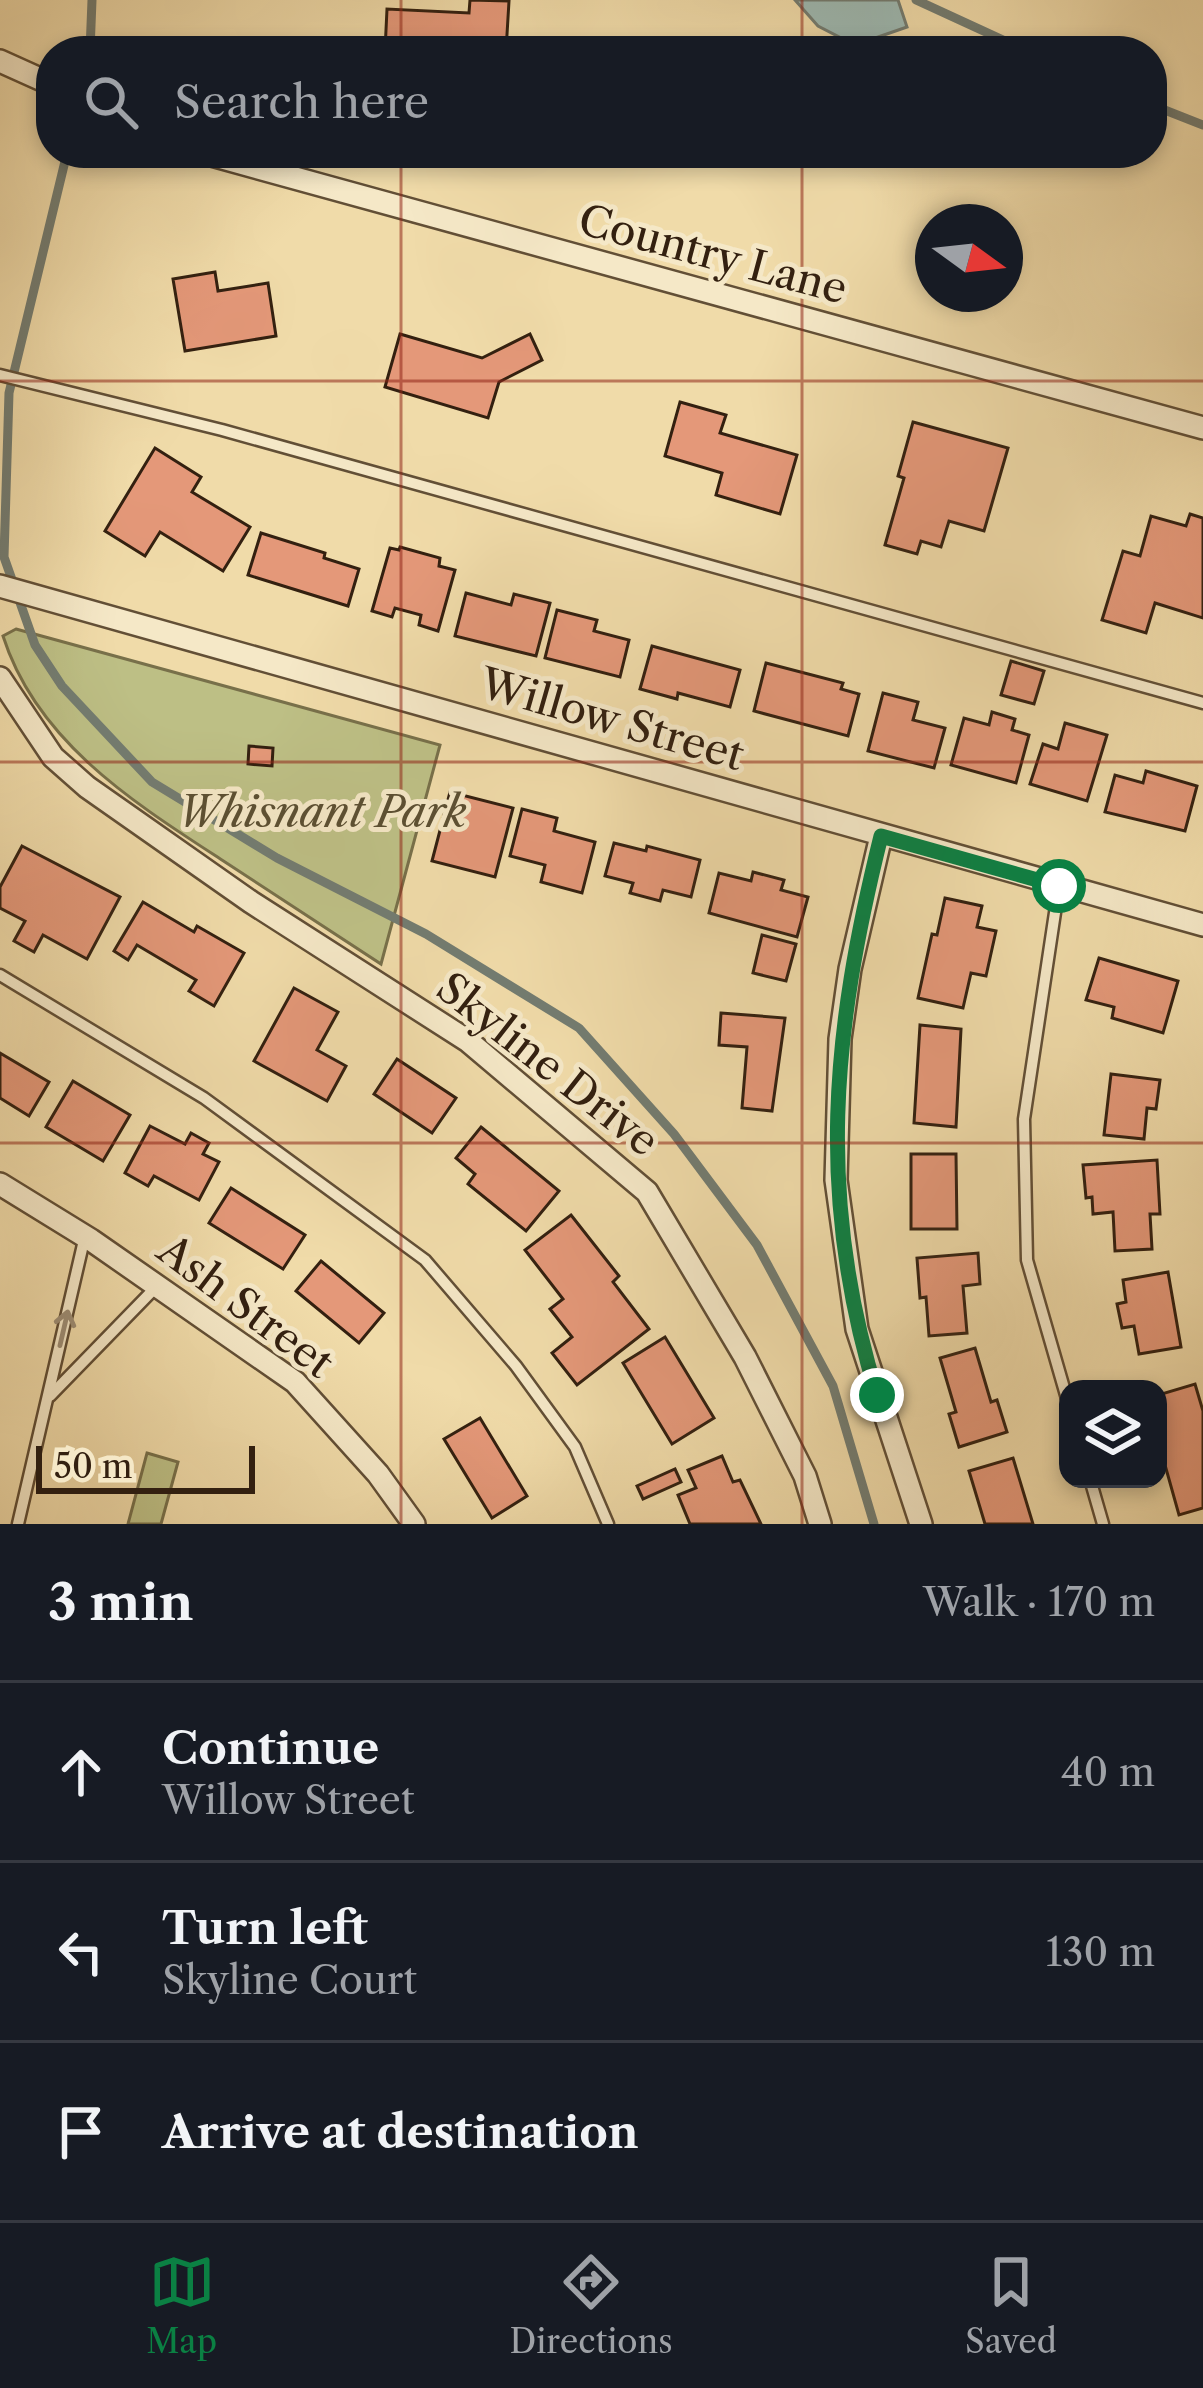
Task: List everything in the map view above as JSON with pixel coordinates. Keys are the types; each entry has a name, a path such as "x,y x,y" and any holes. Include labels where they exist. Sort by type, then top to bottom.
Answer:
{"street":[{"path":"0,61 36,77"},
{"name":"Country Lane","path":"258,168 1203,428"},
{"name":"Willow Street","path":"0,586 1203,925"},
{"name":"Skyline Drive","path":"0,678 53,757 87,787 251,902 468,1041 647,1192 745,1357 805,1476 820,1524"},
{"path":"881,836 850,969 840,1039 836,1180 857,1329 921,1524"},
{"name":"Ash Street","path":"0,1184 85,1236 295,1382 378,1474 415,1524"}],"lane":[{"path":"2,375 222,430 1203,703"},
{"path":"1059,886 1024,1119 1027,1260 1062,1380"},
{"path":"0,974 203,1098 424,1259 516,1366 575,1447 608,1524"},
{"path":"17,1524 85,1236"},
{"path":"47,1398 157,1286"},
{"path":"1093,1488 1103,1524"}],"green space":[{"name":"Whisnant Park","path":"16,629 440,745 381,964 158,817 93,767 40,708 19,674 3,636"},
{"path":"147,1453 178,1462 161,1524 128,1524"}],"water":[{"path":"795,0 898,0 907,27 881,36 837,36 818,26"}],"building":[{"path":"470,0 509,1 507,36 386,36 387,9 469,13"},
{"path":"215,272 218,291 268,283 276,336 185,351 173,279"},
{"path":"400,334 482,358 530,334 542,360 499,382 488,418 385,387"},
{"path":"680,402 726,415 720,433 797,455 780,514 716,495 722,473 665,456"},
{"path":"913,422 1008,448 984,531 949,521 941,547 921,541 917,554 885,545 904,478 898,476"},
{"path":"155,448 201,477 192,492 250,527 223,571 160,532 145,556 105,531"},
{"path":"1190,514 1203,518 1203,618 1155,603 1146,633 1102,620 1123,551 1140,556 1151,516 1186,526"},
{"path":"261,533 359,569 348,606 248,575"},
{"path":"390,548 440,558 439,566 455,570 438,631 419,625 421,615 395,608 392,617 372,611"},
{"path":"466,593 511,605 514,594 550,603 536,656 455,636"},
{"path":"557,610 597,620 594,631 629,640 620,677 545,658"},
{"path":"652,646 740,670 730,707 640,689"},
{"path":"1011,661 1044,671 1034,704 1001,695"},
{"path":"766,663 843,683 841,689 859,694 848,736 754,711"},
{"path":"883,693 918,702 913,720 945,728 934,768 868,751"},
{"path":"992,712 1015,719 1012,730 1029,735 1016,783 951,765 964,718 989,725"},
{"path":"1065,723 1107,735 1087,801 1030,784 1043,744 1058,749"},
{"path":"249,746 273,748 272,766 248,764"},
{"path":"1146,771 1197,786 1185,831 1105,812 1115,775 1143,783"},
{"path":"450,792 513,808 495,877 432,861"},
{"path":"522,809 557,818 554,831 595,842 582,893 541,882 545,865 510,856"},
{"path":"614,843 700,860 691,897 663,890 660,901 630,893 633,883 605,876"},
{"path":"22,846 120,897 87,959 43,935 34,952 14,941 25,921 0,908 0,887"},
{"path":"753,872 784,880 781,890 808,897 797,937 709,913 719,873 751,881"},
{"path":"945,898 982,906 977,927 996,931 986,976 971,973 963,1008 918,998"},
{"path":"143,902 194,932 197,926 244,953 214,1006 189,991 196,980 137,945 128,960 114,951"},
{"path":"762,935 796,944 786,981 753,973"},
{"path":"1099,958 1178,981 1163,1033 1112,1018 1114,1007 1086,1000"},
{"path":"294,988 338,1012 317,1050 346,1066 327,1101 254,1061"},
{"path":"721,1013 785,1018 772,1111 742,1108 747,1047 719,1045"},
{"path":"920,1025 961,1029 956,1127 914,1123"},
{"path":"0,1053 49,1082 29,1116 0,1098"},
{"path":"397,1059 456,1098 432,1133 374,1094"},
{"path":"1111,1074 1160,1080 1156,1109 1147,1108 1144,1139 1104,1135"},
{"path":"73,1081 130,1115 103,1161 46,1127"},
{"path":"150,1126 185,1144 191,1133 209,1143 203,1154 219,1162 199,1200 154,1176 148,1186 125,1173"},
{"path":"481,1127 559,1191 526,1231 468,1184 475,1174 456,1158"},
{"path":"911,1154 956,1154 957,1229 911,1229"},
{"path":"1157,1160 1160,1214 1150,1214 1152,1249 1115,1251 1113,1212 1093,1214 1092,1197 1086,1198 1083,1165"},
{"path":"231,1188 305,1235 283,1269 209,1223"},
{"path":"571,1215 619,1276 613,1282 649,1329 577,1385 552,1353 572,1337 550,1309 563,1299 525,1250"},
{"path":"978,1253 980,1284 963,1286 967,1333 929,1336 917,1258"},
{"path":"321,1261 384,1313 359,1343 296,1291"},
{"path":"1168,1272 1181,1347 1139,1354 1134,1326 1122,1328 1117,1304 1126,1302 1123,1280"},
{"path":"665,1337 714,1418 672,1444 623,1363"},
{"path":"975,1348 991,1402 997,1400 1007,1432 959,1447 949,1414 956,1412 940,1358"},
{"path":"1195,1384 1203,1411 1203,1508 1179,1515 1167,1472 1167,1392"},
{"path":"480,1418 527,1496 492,1518 444,1439"},
{"path":"722,1456 733,1482 740,1480 761,1524 690,1524 678,1495 696,1488 688,1470"},
{"path":"1013,1458 1033,1524 985,1524 969,1471"},
{"path":"675,1469 681,1482 643,1499 637,1486"}],"waterway":[{"path":"91,36 92,0"},
{"path":"916,0 994,36"},
{"path":"1167,111 1203,125"},
{"path":"63,168 9,393 4,557 35,645 62,686 152,782 277,858 426,934 579,1028 674,1134 757,1245 833,1386 874,1524"}],"route":[{"path":"877,1395 857,1329 836,1180 840,1039 850,969 881,836 1059,886"}]}
